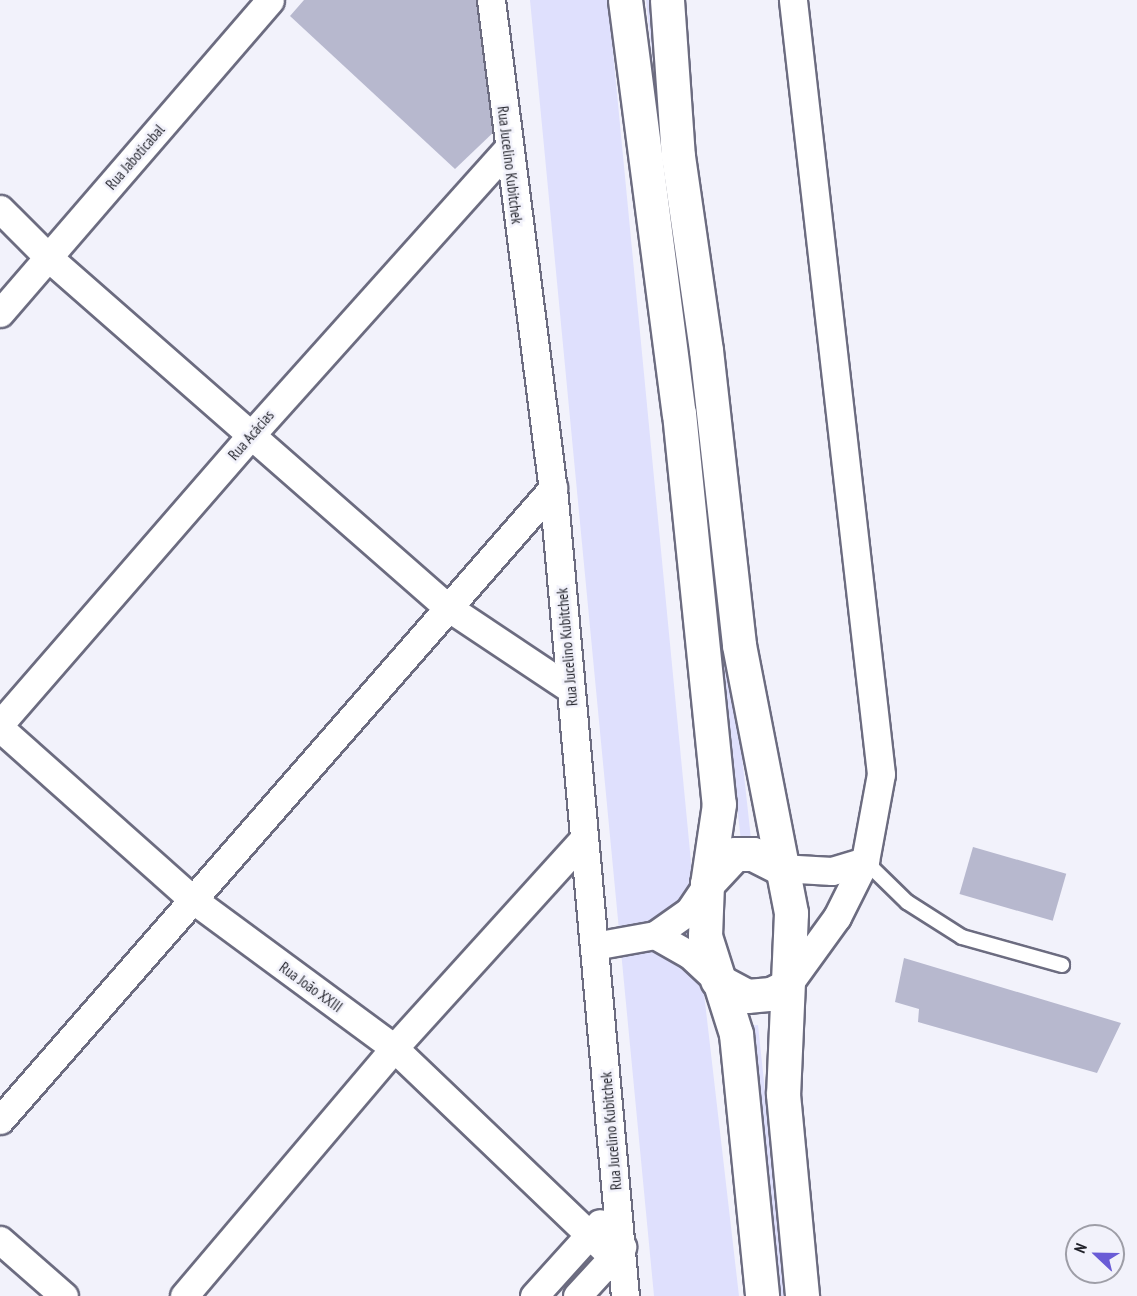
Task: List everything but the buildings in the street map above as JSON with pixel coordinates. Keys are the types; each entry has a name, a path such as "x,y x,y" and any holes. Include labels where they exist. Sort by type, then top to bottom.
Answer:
{"main road":[{"path":"625,0 679,413 719,804 707,884 705,936 717,980 736,1034 762,1296"},
{"path":"667,0 678,156 706,350 739,645 790,913 783,1094 802,1296"},
{"path":"707,884 735,854 753,854 780,868"},
{"path":"717,980 747,996 771,994 787,986"}],"street":[{"name":"Rua Jaboticabal","path":"0,313 270,0"},
{"name":"Rua Jucelino Kubitchek","path":"491,0 507,150 553,488 582,841 618,1204 617,1251 625,1296"},
{"path":"787,986 837,917 865,861 881,774 793,0"},
{"name":"Rua Acácias","path":"0,726 251,435 507,150"},
{"path":"0,209 49,258 446,606 569,688"},
{"path":"0,1120 446,606 553,488"},
{"name":"Rua João XXIII","path":"0,726 192,899 394,1048 589,1234 617,1251"},
{"path":"184,1296 394,1048 582,841"},
{"path":"780,868 832,871 865,861"},
{"path":"594,946 655,935 689,911 707,884"},
{"path":"655,935 690,955 717,980"},
{"path":"534,1296 618,1204"},
{"path":"0,1240 64,1296"},
{"path":"577,1296 617,1251"}],"lane":[{"path":"865,861 907,902 962,937 1062,964"}],"shaded area":[{"path":"530,0 608,0 702,976 739,1296 654,1296"},
{"path":"646,0 659,0 751,839 741,841"},
{"path":"758,1025 786,1296 779,1296 751,1026"}]}
